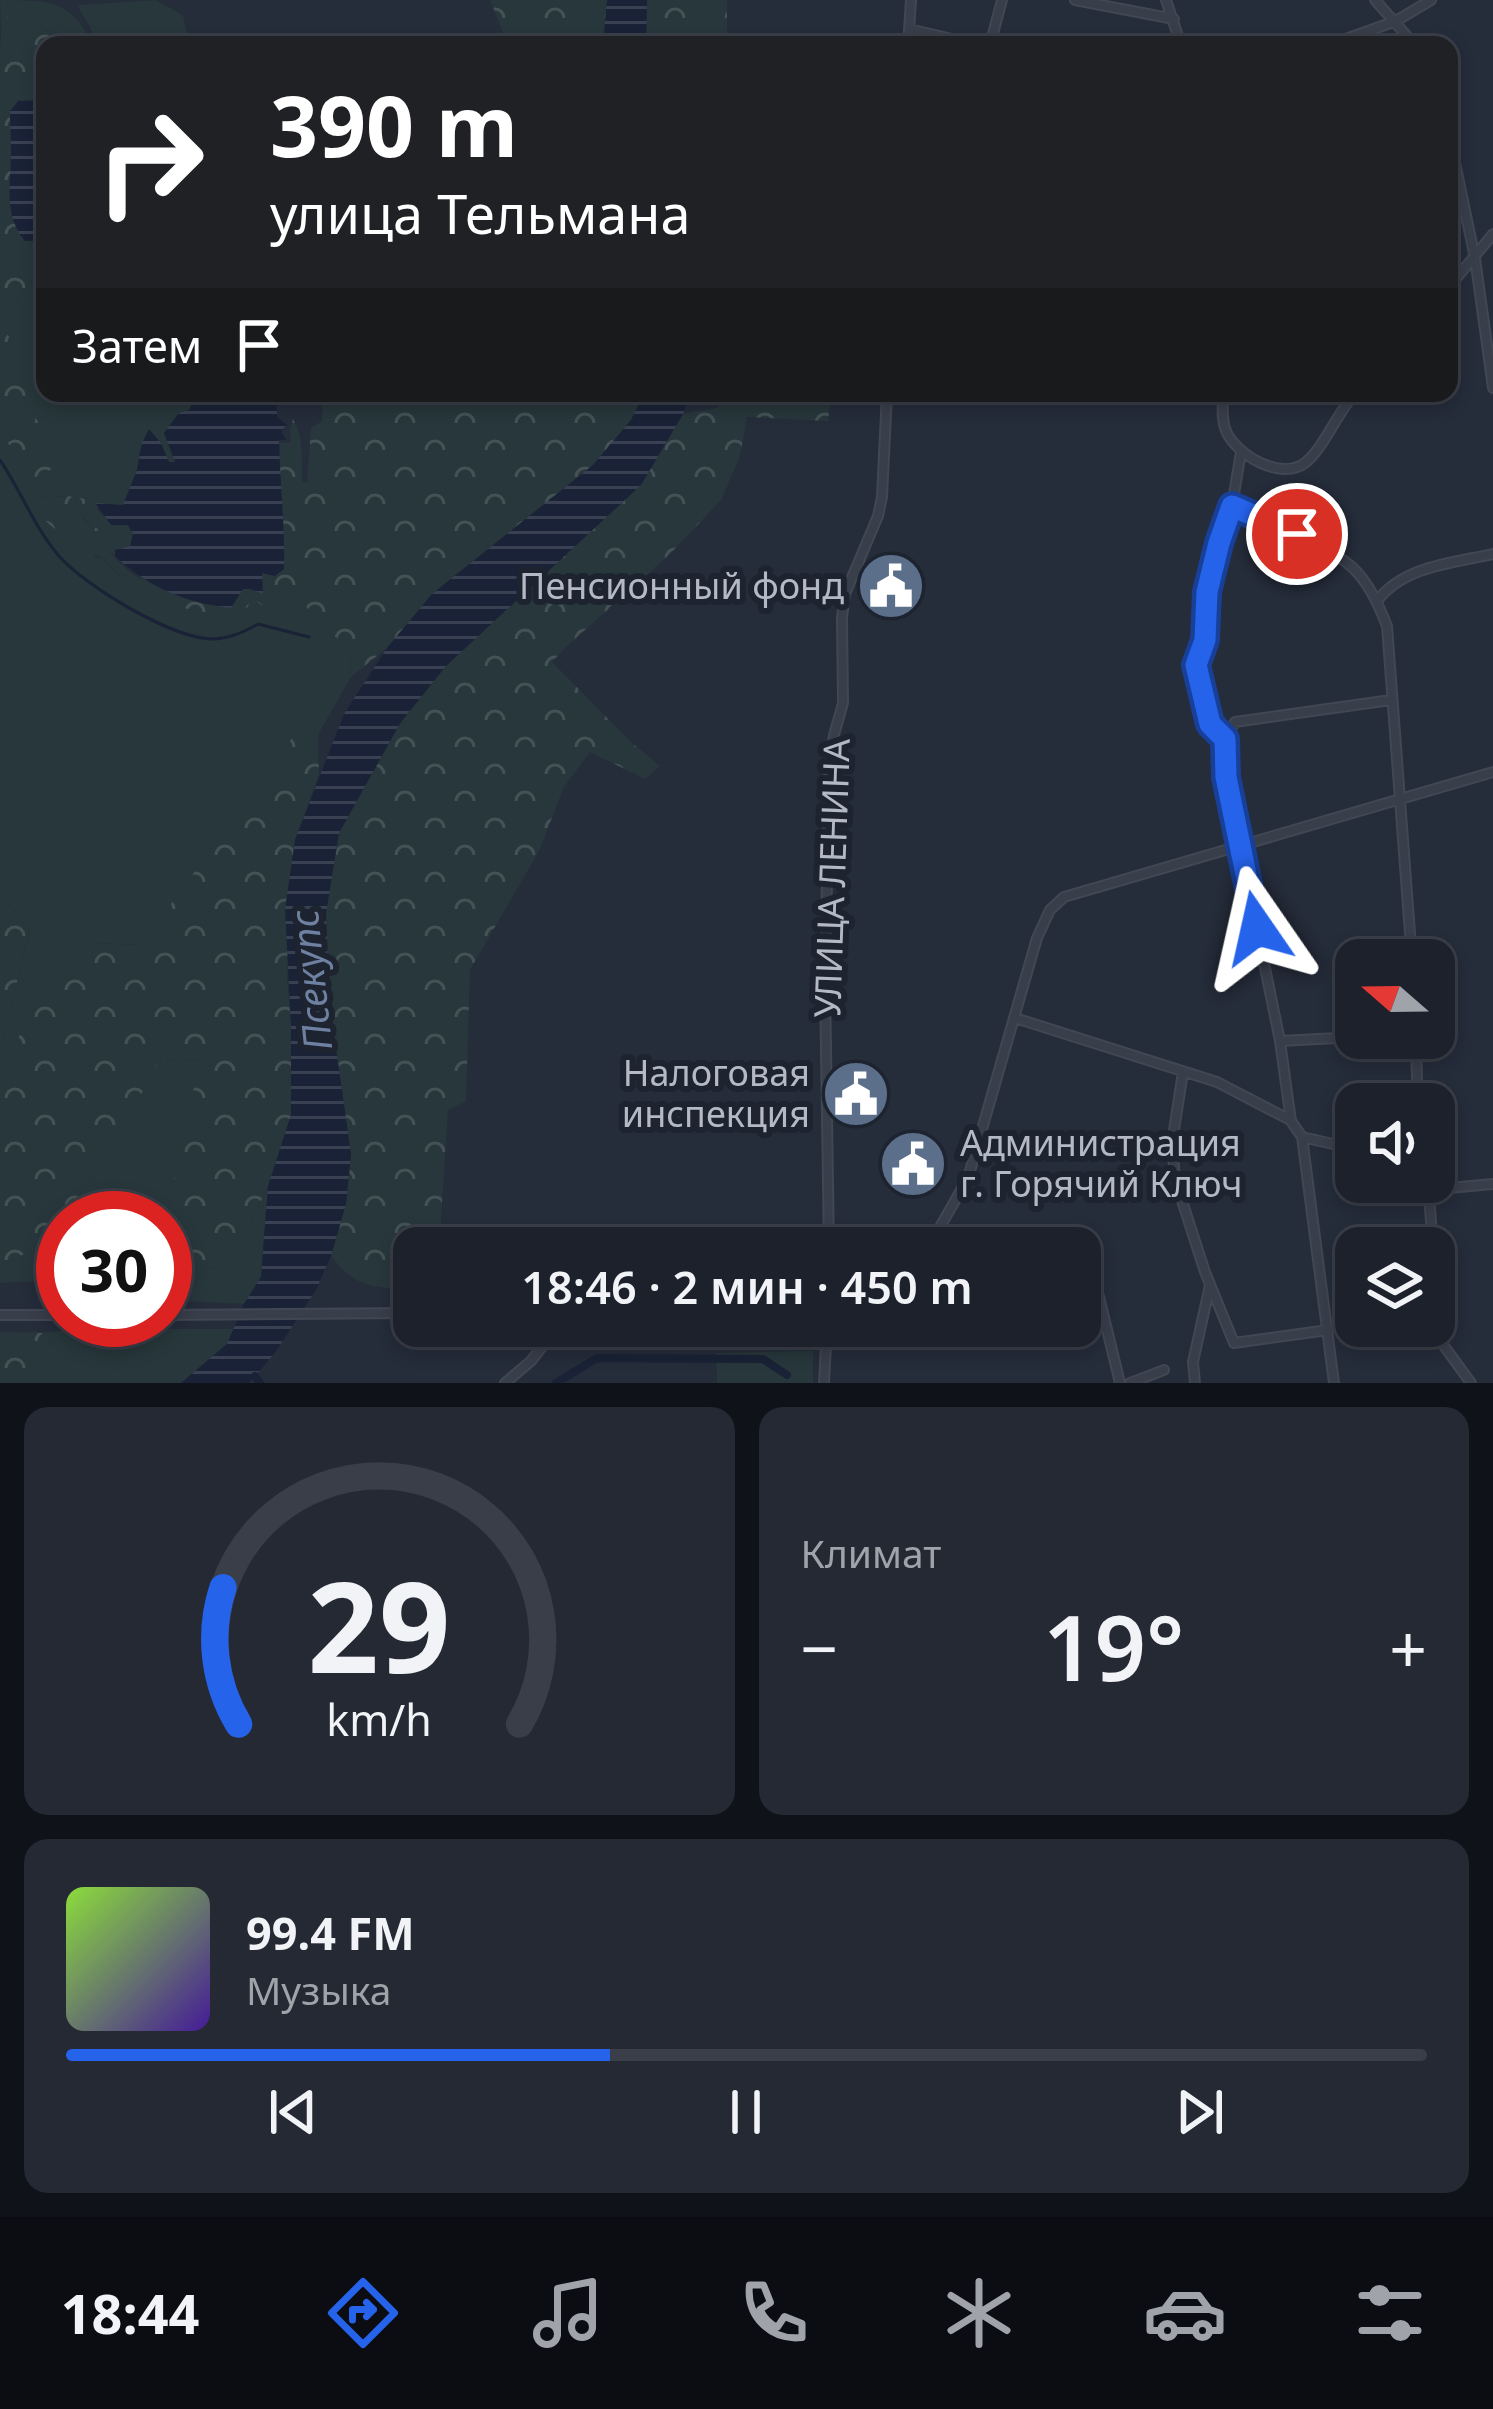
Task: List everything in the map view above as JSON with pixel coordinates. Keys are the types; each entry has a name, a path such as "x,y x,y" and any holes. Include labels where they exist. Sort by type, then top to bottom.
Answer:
{"street":[{"path":"909,36 911,0"},
{"path":"992,36 1002,0"},
{"path":"1075,0 1174,19"},
{"path":"1166,0 1179,36"},
{"path":"1376,0 1408,36"},
{"path":"1354,36 1396,21 1431,0"},
{"path":"909,29 939,36"},
{"path":"1458,177 1493,388"},
{"path":"1458,277 1493,234"},
{"name":"УЛИЦА ЛЕНИНА","path":"829,1227 825,984 829,771 843,703 845,594 878,516 887,402"},
{"path":"1224,402 1225,428 1232,442 1241,452 1276,468 1298,468 1311,459 1347,402"},
{"path":"1225,739 1210,724 1196,665 1205,640 1207,592 1232,506 1241,452"},
{"path":"1232,506 1297,534 1354,569 1388,626 1411,939"},
{"path":"1377,601 1387,587 1406,575 1493,554"},
{"path":"1334,1383 1302,1137 1291,1120 1280,1042 1226,777 1225,739 1234,722 1391,700"},
{"path":"940,1227 968,1178 1037,938 1048,914 1064,897 1493,772"},
{"path":"1016,1018 1217,1082 1291,1120"},
{"path":"1280,1042 1335,1038"},
{"path":"1183,1072 1172,1143 1175,1179 1234,1343 1328,1330"},
{"path":"1302,1137 1335,1144"},
{"path":"1455,1187 1493,1184"},
{"path":"1196,1383 1192,1362 1210,1284"},
{"path":"1101,1302 1120,1383"},
{"path":"192,1315 393,1313"},
{"path":"0,1315 36,1315"},
{"path":"505,1383 542,1347"},
{"path":"824,1383 826,1347"},
{"path":"1445,1347 1471,1383"},
{"path":"1130,1383 1164,1370"}],"green space":[{"path":"0,0 57,6 76,19 88,36 52,36 38,23 1,49"},
{"path":"155,0 183,15 187,36 95,36 77,5"},
{"path":"490,0 607,0 604,36 504,36"},
{"path":"647,0 727,0 727,36 646,36"},
{"path":"7,17 38,23 52,36 36,36 36,280 16,298 0,292 1,34"},
{"path":"36,280 36,402 193,402 164,433 176,462 140,450 123,506 97,509 111,524 128,525 133,534 130,546 115,550 115,556 96,540 110,535 108,531 95,529 81,515 85,499 37,498 69,537 68,521 89,533 95,556 117,574 250,598 283,588 300,593 316,625 350,646 351,677 318,735 295,735 141,945 90,943 0,1117 0,1055 29,931 0,892 0,292 16,298"},
{"path":"0,334 8,335 19,355 34,417 51,433 60,460 48,472 27,480 17,472 8,442 26,434 16,429 0,431"},
{"path":"323,402 640,402 631,420 593,465 432,594 387,648 351,677 350,646 316,625 300,594 288,598 283,589 276,602 262,605 250,598 248,607 233,612 189,609 133,584 83,547 88,533 69,522 70,540 39,512 36,498 86,499 81,515 112,535 97,541 133,575 230,608 261,573 284,569 280,443 291,442 293,419 301,443 302,481 307,483 311,428 322,421"},
{"path":"720,402 830,402 828,421 747,417 740,456 721,500 671,553 552,662 660,766 645,779 590,752 564,787 539,851 470,970 466,1101 448,1110 440,1227 393,1227 393,1288 358,1281 331,1256 346,1204 351,1154 329,999 326,913 339,833 400,724 446,666 641,485 683,414 717,408"},
{"path":"295,734 318,735 319,774 295,840 287,977 291,1115 268,1186 233,1263 192,1272 192,1191 172,1191 200,1059 159,1061 82,1191 36,1191 36,1244 0,1267 0,1117 10,1059 47,967 90,943 141,945"},
{"path":"0,892 29,931 0,1055"},
{"path":"201,1059 172,1191 83,1191 118,1136 159,1061"},
{"path":"268,1186 261,1277 244,1304 192,1301 192,1272 233,1263"},
{"path":"36,1244 36,1281 0,1283 0,1267"},
{"path":"192,1329 234,1329 227,1344 181,1383 0,1383 0,1333 36,1332 36,1347 192,1347"},
{"path":"0,1332 36,1333 36,1347 65,1353 53,1375 56,1383 0,1383"},
{"path":"813,1351 813,1383 717,1383 716,1353"}],"water":[{"path":"607,0 647,0 646,36 604,36"},
{"path":"36,100 36,241 25,241 11,210 10,111 18,101"},
{"path":"193,402 276,402 277,417 287,425 281,431 286,440 279,440 284,569 275,576 262,573 263,594 243,589 231,608 168,592 128,567 115,556 115,550 130,546 133,534 128,525 111,525 95,503 123,505 149,429 169,462 175,462 164,433 179,413 189,410"},
{"name":"Псекупс","path":"640,402 688,402 641,485 446,666 400,723 339,833 326,913 329,999 351,1154 346,1204 316,1290 249,1383 181,1383 227,1344 261,1277 268,1186 291,1115 285,909 295,840 344,714 387,648 432,594 593,465 631,420"}],"waterway":[{"path":"0,460 59,556 131,609 197,637 226,637 258,624 309,637"},
{"path":"556,1383 597,1358 763,1359 787,1375"},
{"path":"255,1376 260,1383"}],"place":[{"name":"Пенсионный фонд","path":"891,586"},
{"name":"Налоговая инспекция","path":"856,1094"},
{"name":"Администрация г. Горячий Ключ","path":"913,1164"}],"route":[{"path":"1257,928 1226,777 1225,739 1210,724 1196,665 1205,640 1207,592 1232,506 1297,534"}]}
